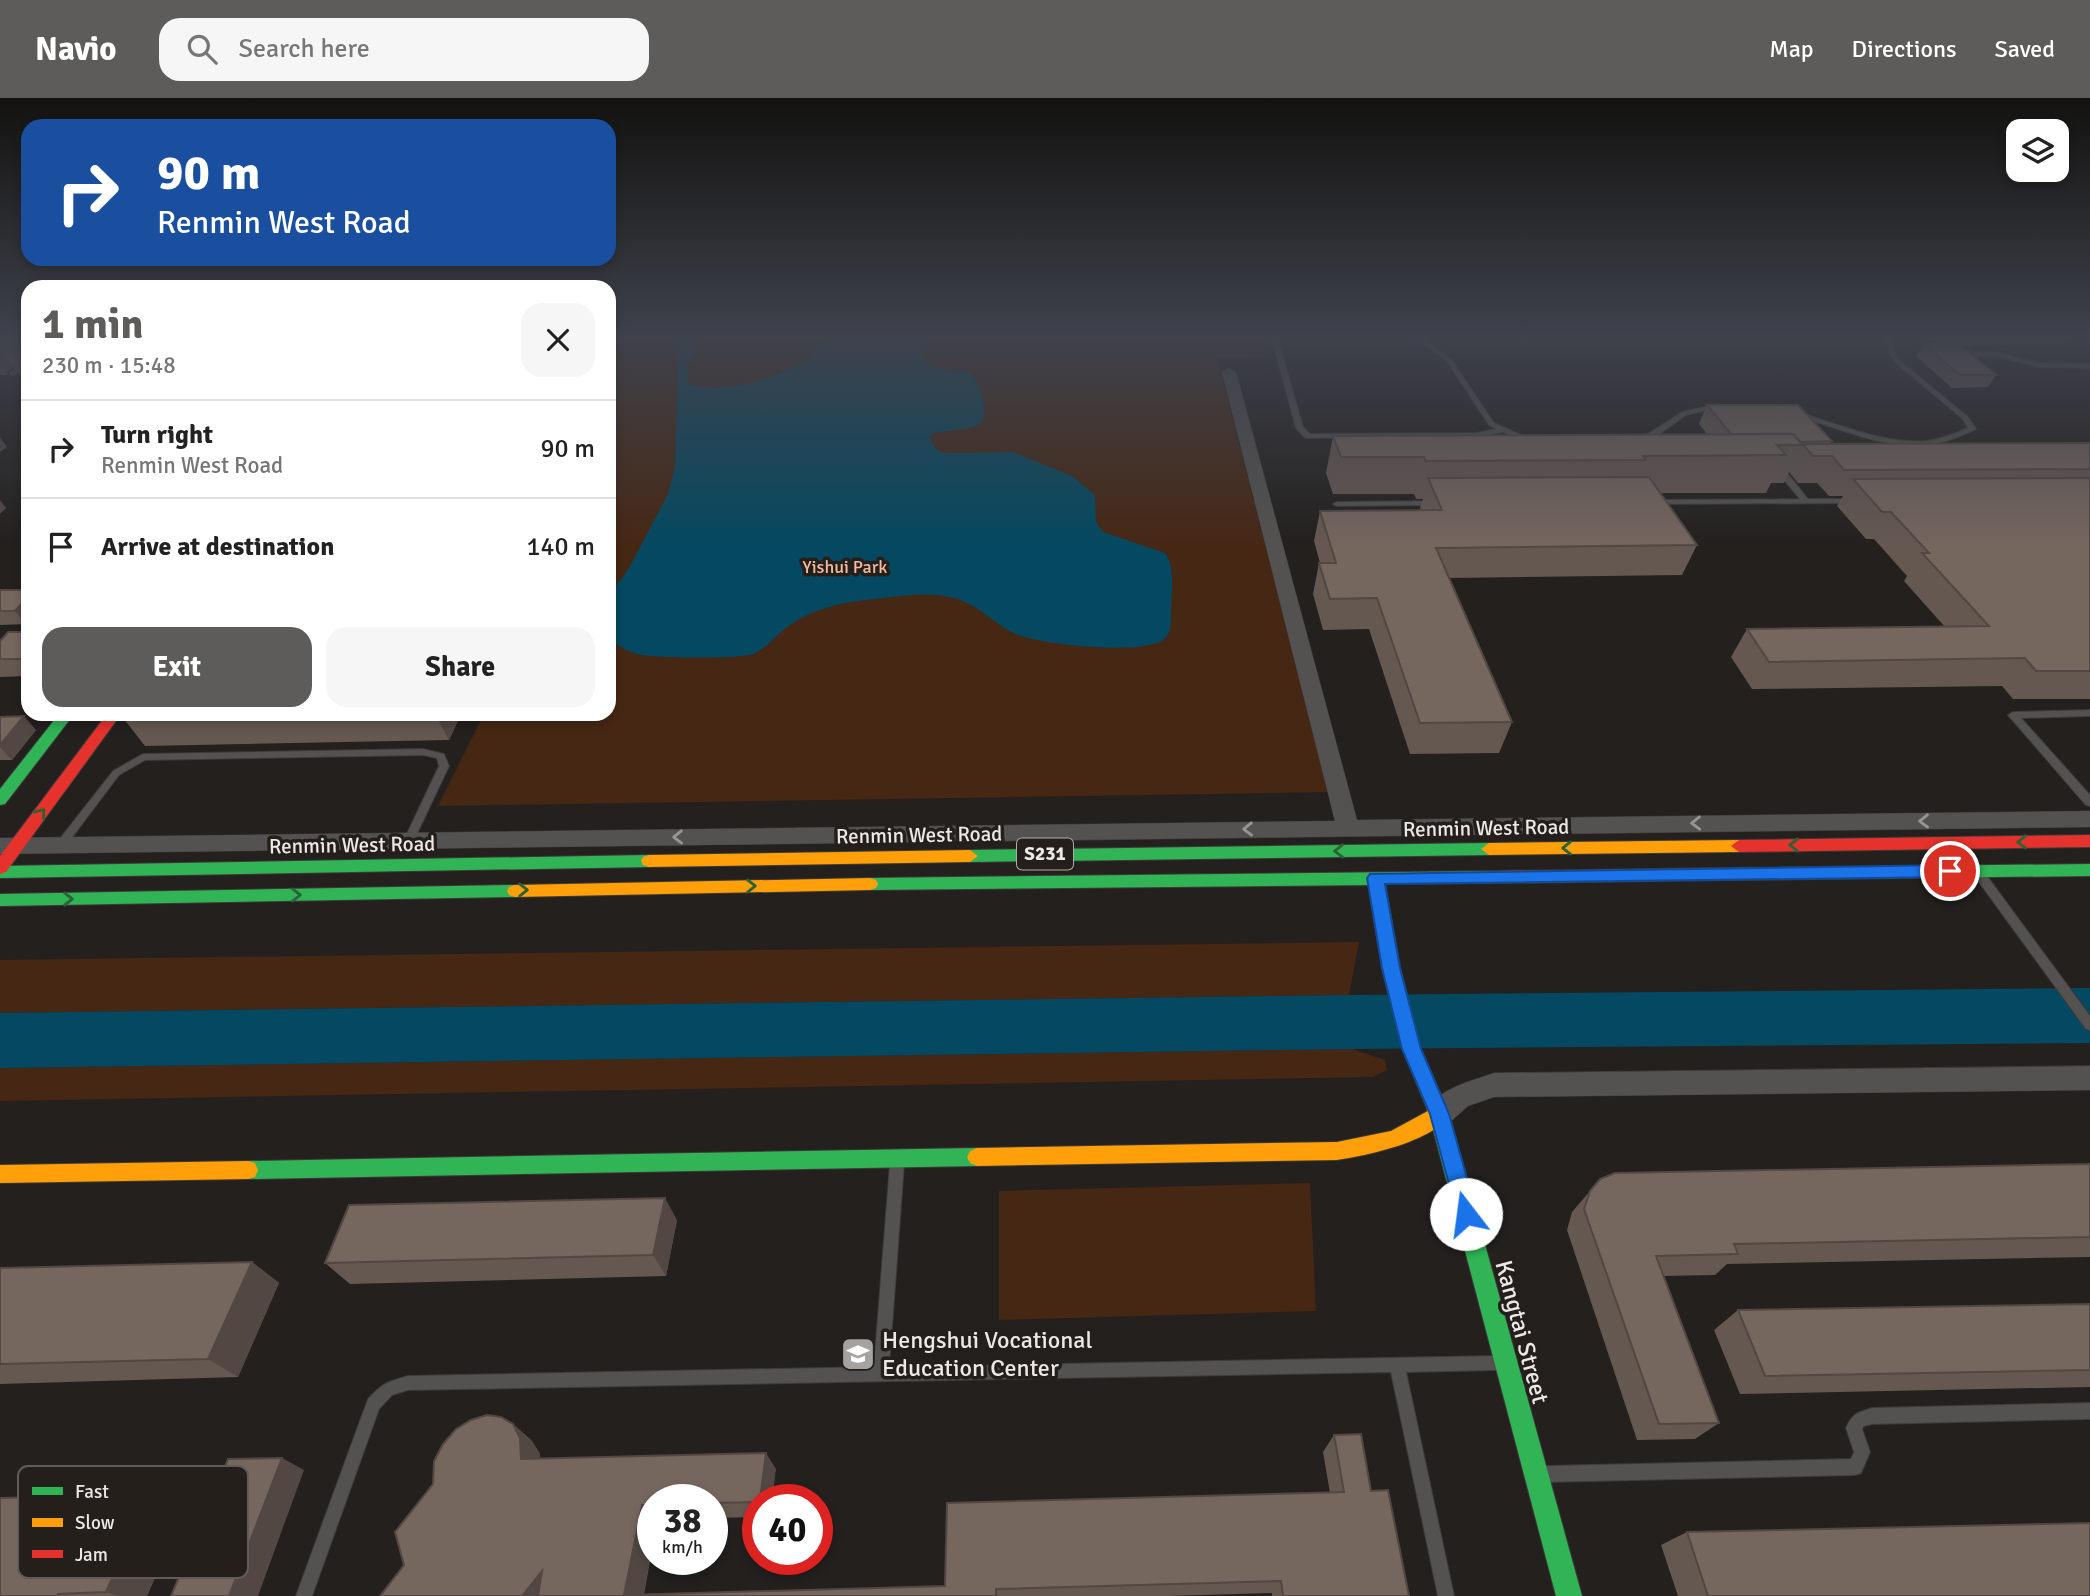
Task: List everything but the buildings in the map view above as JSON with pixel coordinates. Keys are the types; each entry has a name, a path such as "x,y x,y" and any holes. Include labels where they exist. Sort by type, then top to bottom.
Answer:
{"main road":[{"path":"0,800 62,721"},
{"path":"0,870 8,846 108,721"},
{"name":"Renmin West Road","path":"0,870 2090,841"},
{"name":"S231","path":"0,900 1376,878 2090,870"},
{"name":"Kangtai Street","path":"1376,878 1391,968 1412,1049 1439,1114 1569,1596"},
{"path":"0,1174 1337,1150 1393,1143 1413,1134 1439,1114"}],"street":[{"path":"1237,406 1348,827"},
{"path":"8,846 2090,819"},
{"path":"1439,1114 1459,1097 1494,1085 2090,1078"}],"lane":[{"path":"1294,406 1300,428 1308,436 1477,435 1502,430"},
{"path":"1476,406 1490,424 1530,439"},
{"path":"1629,441 1651,436 1684,413 1719,406"},
{"path":"1788,412 1852,432 1896,442 1930,444 1972,429 1966,418 1951,406"},
{"path":"1852,432 1859,444"},
{"path":"1651,436 1661,444"},
{"path":"1765,466 1789,466"},
{"path":"1777,466 1807,502"},
{"path":"1641,502 1861,501"},
{"path":"1337,504 1447,503"},
{"path":"2090,713 2013,715 2090,802"},
{"path":"60,845 116,773 143,757 423,752 441,756 444,766 409,840"},
{"path":"1977,871 2090,1025"},
{"path":"881,1374 897,1158"},
{"path":"304,1596 373,1404 388,1389 408,1383 1507,1363"},
{"path":"1396,1364 1446,1596"},
{"path":"1536,1474 1855,1467 1862,1452 1854,1428 1859,1420 1872,1416 2090,1411"}],"green space":[{"name":"Yishui Park","path":"616,406 1229,406 1329,792 438,806 480,721 616,721"},
{"path":"1359,942 1349,995 0,1013 0,960"},
{"path":"1352,1049 1385,1060 1387,1070 1372,1077 0,1101 0,1068"},
{"path":"1310,1183 1316,1311 999,1320 999,1191"}],"water":[{"path":"677,406 983,406 982,422 962,429 933,433 930,437 934,446 947,453 1013,452 1072,476 1095,495 1096,522 1103,532 1165,553 1171,566 1172,580 1170,630 1158,643 1141,646 1096,647 1049,642 1018,635 963,601 925,594 831,606 800,619 759,651 745,656 698,658 633,653 616,644 616,586 628,570 668,494 675,467"},
{"path":"2090,988 2090,1043 1352,1049 0,1068 0,1013"}],"traffic: fast":[{"path":"0,800 62,721"},
{"path":"970,856 1489,849"},
{"path":"0,872 649,861"},
{"path":"1729,874 2090,870"},
{"path":"870,884 1495,877"},
{"path":"1376,878 1391,968 1412,1049 1439,1114 1569,1596"},
{"path":"0,900 515,891"},
{"path":"248,1170 977,1157"}],"traffic: slow":[{"path":"1489,849 1739,846"},
{"path":"649,861 970,856"},
{"path":"515,891 870,884"},
{"path":"977,1157 1337,1151 1391,1140 1439,1114"},
{"path":"0,1174 248,1170"}],"traffic: jam":[{"path":"0,868 109,721"},
{"path":"1739,846 2090,841"},
{"path":"1495,877 1729,874"}],"place":[{"name":"Hengshui Vocational Education Center","path":"858,1354"}],"route":[{"path":"1466,1214 1439,1114 1412,1049 1391,968 1376,878 1950,871"}]}
